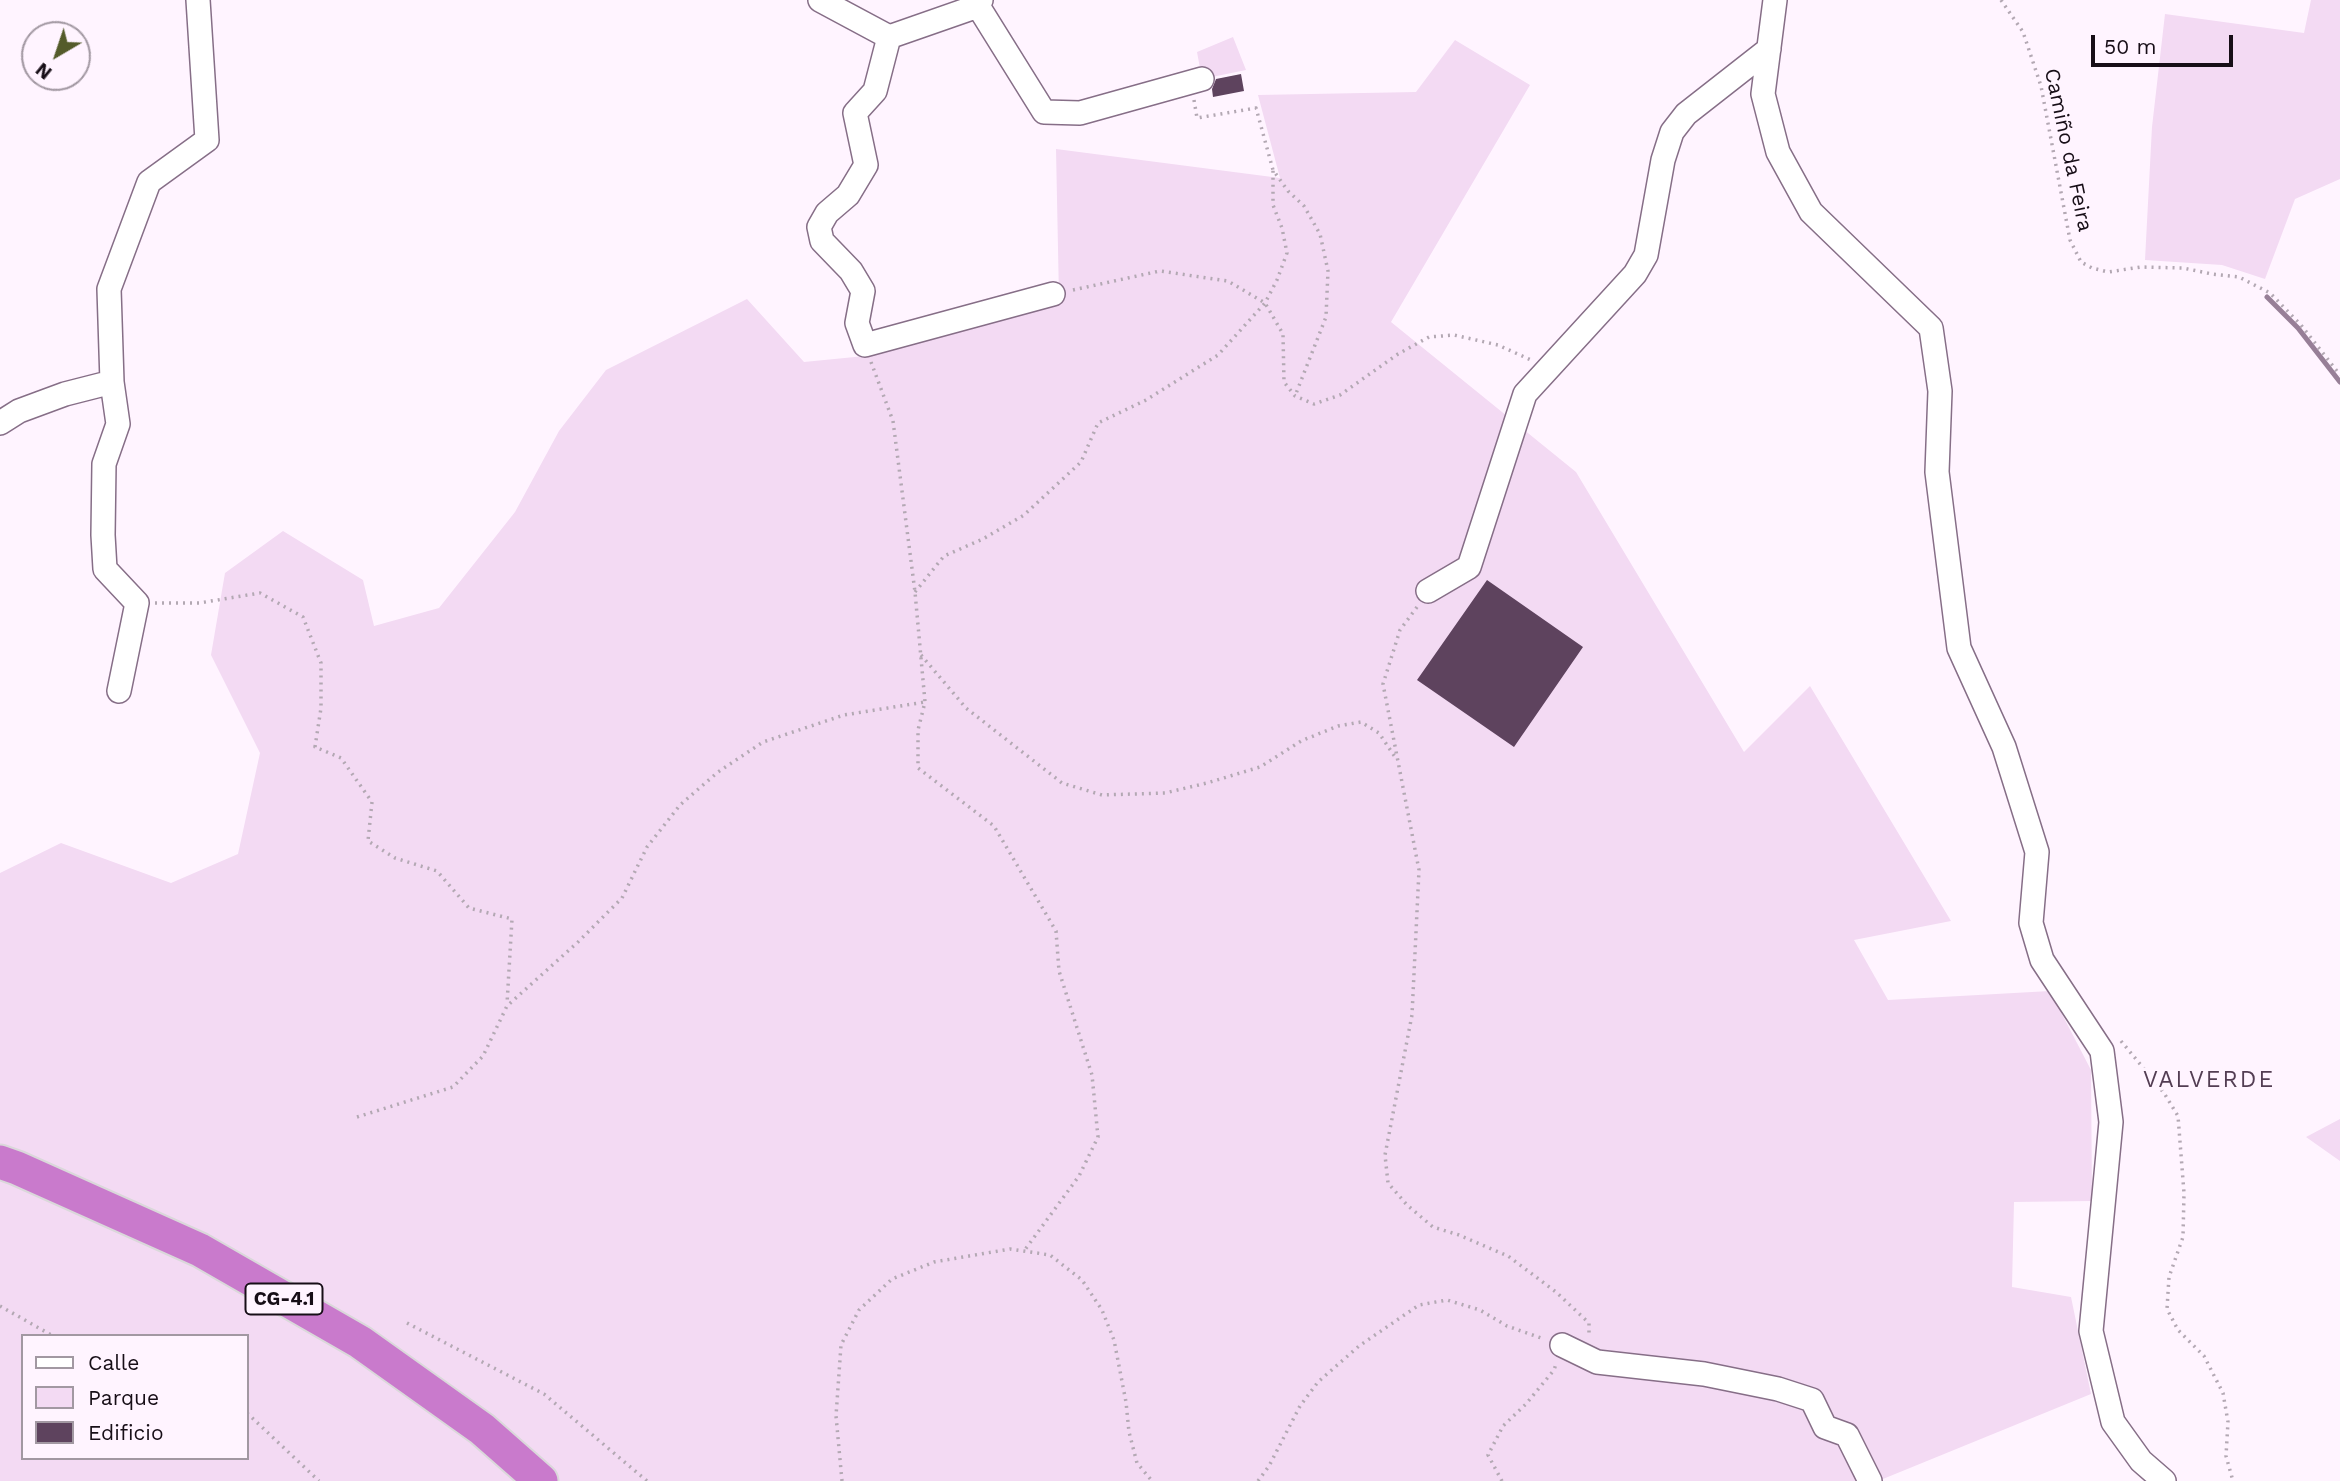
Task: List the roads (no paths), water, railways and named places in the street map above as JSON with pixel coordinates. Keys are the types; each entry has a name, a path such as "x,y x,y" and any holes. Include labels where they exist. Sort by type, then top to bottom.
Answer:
{"highway":[{"name":"CG-4.1","path":"0,1162 200,1250 360,1342 482,1429 541,1481"}],"street":[{"path":"118,691 137,603 105,569 104,464 118,424 112,383 109,289 149,182 207,140 198,0"},
{"path":"820,0 889,37 979,3 1044,112 1080,113 1196,80"},
{"path":"1775,0 1763,94 1778,152 1811,212 1931,328 1940,391 1937,472 1959,648 2004,747 2037,852 2031,923 2042,960 2102,1051 2110,1122 2091,1331 2113,1422 2141,1461 2164,1481"},
{"path":"889,37 875,91 855,113 866,165 848,195 827,213 819,227 822,241 851,271 863,291 857,323 865,345 1053,294"},
{"path":"1428,591 1469,567 1525,394 1635,274 1646,255 1663,160 1672,132 1686,114 1769,49"},
{"path":"0,423 19,411 65,394 112,383"},
{"path":"1562,1345 1597,1362 1704,1374 1779,1389 1812,1400 1825,1427 1847,1435 1870,1481"}],"waterway":[{"path":"2267,297 2298,328 2340,382"}],"district":[{"name":"VALVERDE","path":"2209,1080"}]}
